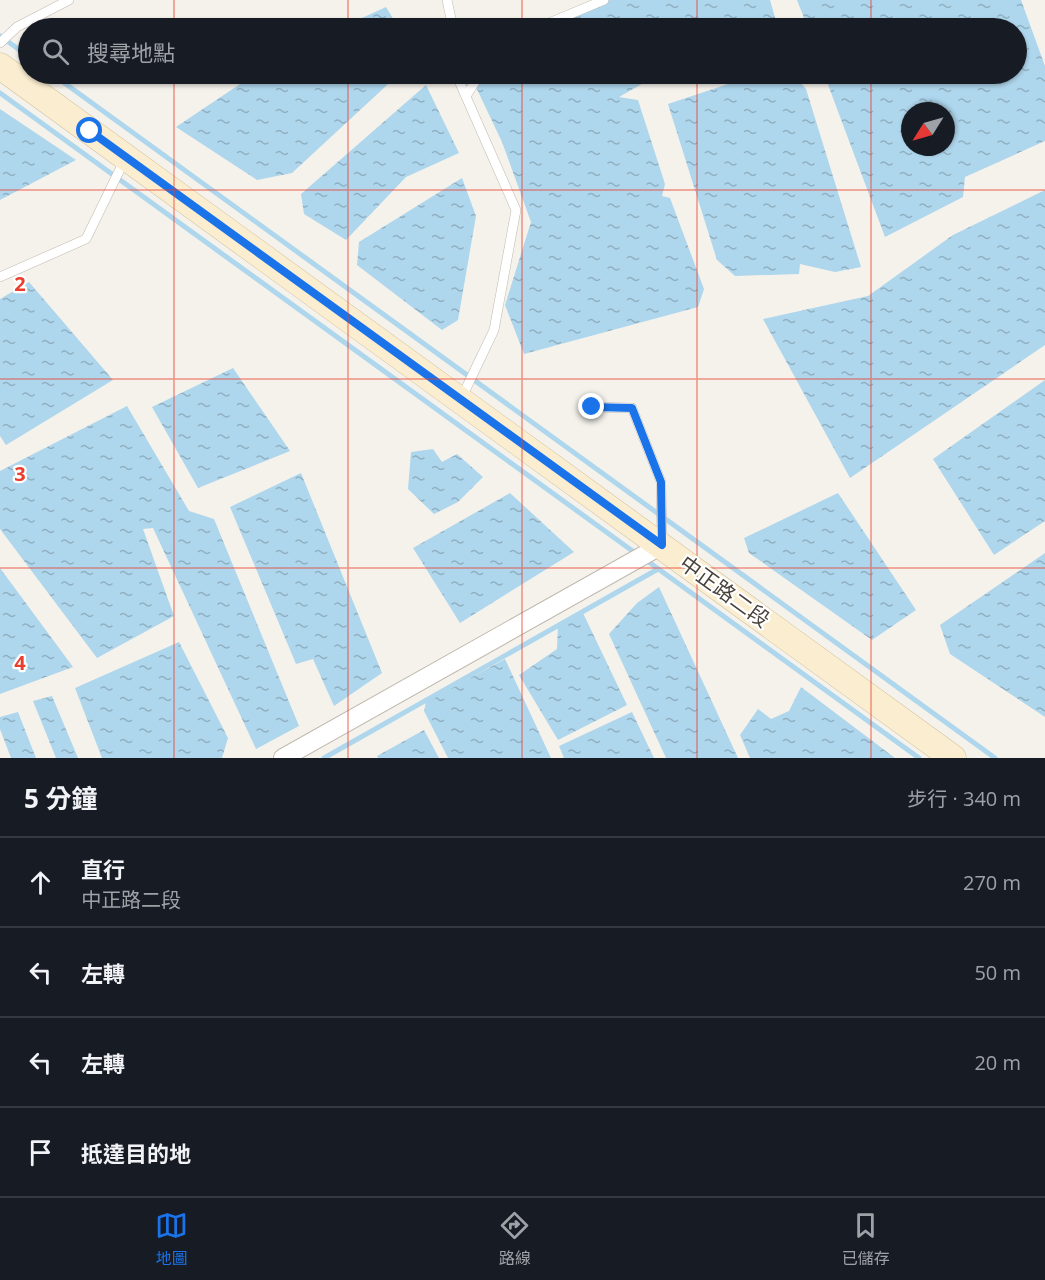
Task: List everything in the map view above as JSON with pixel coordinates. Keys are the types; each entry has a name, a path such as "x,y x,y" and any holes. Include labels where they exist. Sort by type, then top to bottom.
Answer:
{"main road":[{"name":"中正路二段","path":"0,66 18,79"},
{"name":"中正路二段","path":"25,84 953,758"}],"street":[{"path":"283,758 662,545"}],"lane":[{"path":"34,18 69,0"},
{"path":"447,0 451,18"},
{"path":"561,18 604,0"},
{"path":"0,43 18,26"},
{"path":"461,84 516,210 495,330 461,399"},
{"path":"466,96 474,84"},
{"path":"0,277 86,239 126,157"},
{"path":"592,407 632,408 661,482 662,545"}],"water":[{"path":"599,0 770,0 775,18 558,18"},
{"path":"797,0 1021,0 1045,66 1045,141 965,177 963,197 885,237 828,84 1027,84 1027,18 804,18"},
{"path":"386,7 393,18 362,18"},
{"path":"240,84 388,84 292,173 257,180 176,127"},
{"path":"474,84 642,84 619,97 638,100 665,184 662,196 670,198 704,289 698,307 524,354 505,305 531,222 502,142"},
{"path":"728,84 802,84 806,89 861,267 835,272 800,264 799,274 735,276 717,260 668,104"},
{"path":"426,85 459,153 406,177 346,240 304,214 301,194"},
{"path":"0,109 76,160 0,200"},
{"path":"462,178 476,216 458,320 442,330 357,265 359,242"},
{"path":"1045,190 1045,345 850,478 763,319 868,296 953,235"},
{"path":"29,282 113,380 6,445 0,436 0,299"},
{"path":"233,368 290,451 198,488 152,407"},
{"path":"1045,380 1045,521 994,555 933,459"},
{"path":"127,406 189,511 214,519 299,726 256,749 153,528 143,529 174,616 97,658 0,529 0,471"},
{"path":"433,449 442,462 457,454 483,477 458,502 434,514 408,489 411,452"},
{"path":"301,473 382,673 334,706 313,659 296,664 230,507"},
{"path":"510,493 574,552 460,623 413,548"},
{"path":"838,493 916,610 872,640 749,553 744,538"},
{"path":"1045,553 1045,717 950,654 940,625"},
{"path":"0,568 73,667 0,694"},
{"path":"659,587 738,758 666,758 609,634 637,603"},
{"path":"583,613 627,705 558,740 519,675 557,649 558,623"},
{"path":"179,642 228,738 222,758 102,758 75,688"},
{"path":"505,659 551,758 448,758 424,711 426,702"},
{"path":"801,687 895,758 750,758 740,735 758,709 771,719 789,711"},
{"path":"52,696 78,758 56,758 33,701"},
{"path":"18,712 36,758 11,758 0,729 0,717"},
{"path":"632,712 654,758 564,758 559,746"},
{"path":"424,730 439,758 378,758 377,756"}],"waterway":[{"path":"0,36 18,49"},
{"path":"66,84 995,758"},
{"path":"0,93 638,555"},
{"path":"646,560 919,758"},
{"path":"324,758 658,569"}],"route":[{"path":"90,131 662,545 661,482 632,408 592,407"}]}
